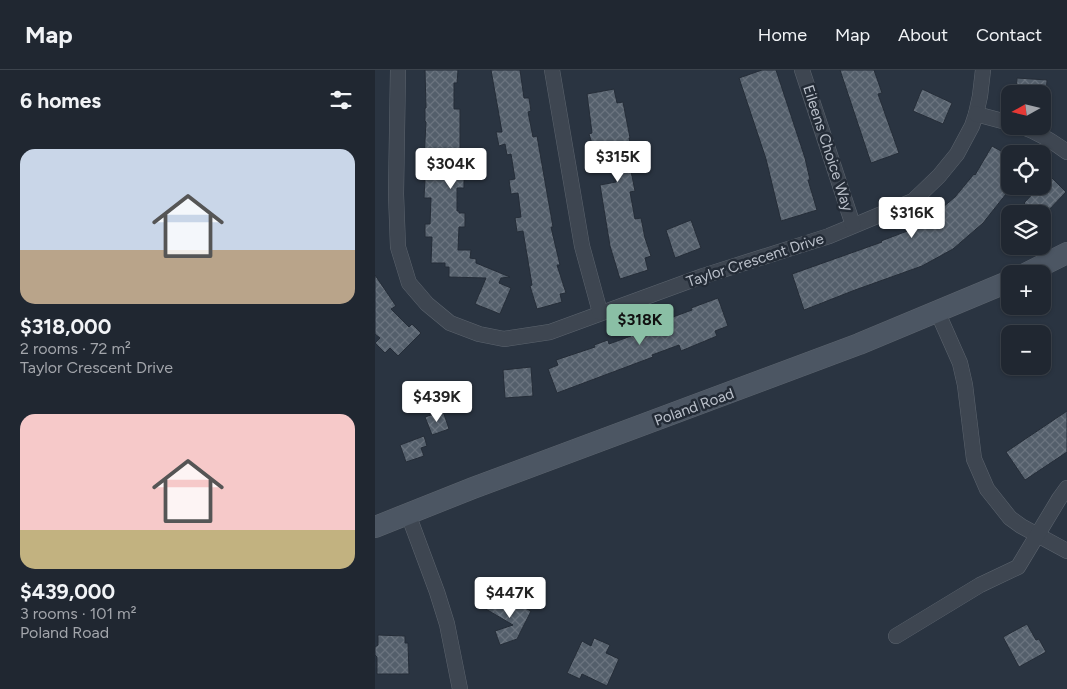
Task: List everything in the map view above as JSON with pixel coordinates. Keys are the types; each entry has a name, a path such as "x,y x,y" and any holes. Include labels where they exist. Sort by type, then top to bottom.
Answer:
{"street":[{"name":"Taylor Crescent Drive","path":"398,70 396,194 398,247 409,283 427,304 450,323 479,334 504,339 550,332 600,312 703,276 829,236 913,201 939,176 957,154 972,126 980,96 983,70"},
{"path":"551,70 582,246 600,312"},
{"name":"Eileens Choice Way","path":"802,70 853,226"},
{"path":"976,114 1001,121"},
{"path":"1041,135 1067,152"},
{"path":"1043,265 1067,253"},
{"name":"Poland Road","path":"375,527 825,357 1001,285"},
{"path":"937,311 960,363 968,403 970,441 978,470 987,489 1005,512 1021,526 1067,551"},
{"path":"896,636 980,585 1018,567 1067,488"},
{"path":"408,514 447,624 460,689"}],"building":[{"path":"425,70 458,70 457,83 454,83 454,109 460,109 460,150 457,150 457,175 464,175 464,188 457,188 457,211 465,213 465,227 459,227 458,250 471,250 470,258 476,259 476,263 510,277 501,278 499,283 511,288 500,314 475,304 486,278 449,277 449,267 445,267 445,263 431,263 432,237 425,237 425,224 430,224 431,198 424,198 426,160 424,160 426,122"},
{"path":"491,70 520,70 524,98 529,98 531,111 528,112 533,137 537,136 553,227 551,227 560,265 557,265 566,293 560,294 562,302 537,309 530,286 532,285 523,231 517,232 515,218 521,217 518,193 511,194 509,180 515,179 511,154 507,155 505,144 499,146 496,132 502,132"},
{"path":"762,70 776,70 805,158 810,180 808,180 817,210 781,221 766,159 739,78"},
{"path":"840,70 874,70 882,93 878,94 899,153 871,163"},
{"path":"1017,78 1047,80 1047,85 1017,85"},
{"path":"614,89 617,103 623,102 633,155 628,156 635,191 630,192 635,219 641,218 651,256 645,258 648,270 620,279 610,246 600,185 616,182 612,157 597,160 589,134 592,133 587,94"},
{"path":"922,89 952,103 943,124 913,111"},
{"path":"992,146 1001,151 1001,195 1005,195 983,223 953,249 922,266 804,310 792,274 910,230 930,218 955,197 975,175"},
{"path":"1051,177 1066,192 1051,208 1051,205 1026,205 1024,203 1032,195 1051,195"},
{"path":"691,220 701,248 675,258 666,230"},
{"path":"375,275 396,306 391,309 409,327 412,324 421,333 398,356 390,348 385,353 375,343 380,338 375,334"},
{"path":"718,298 728,326 715,331 717,336 681,351 679,345 652,355 653,357 557,393 548,369 558,365 556,360 595,347 594,345 608,340 609,344 631,336 629,333 692,310 691,308"},
{"path":"531,367 533,396 505,398 503,370"},
{"path":"443,411 449,429 432,435 425,417"},
{"path":"1067,411 1067,452 1025,480 1006,452"},
{"path":"424,436 427,446 421,448 424,456 406,462 400,445"},
{"path":"520,597 523,607 531,611 517,639 500,645 495,631 513,625 484,608"},
{"path":"1027,624 1036,640 1039,639 1046,652 1019,667 1003,637"},
{"path":"378,635 405,636 405,643 408,643 409,674 377,674 375,647 378,645"},
{"path":"594,638 610,645 606,653 619,659 607,686 582,674 580,679 567,673 582,641 591,646"}]}
